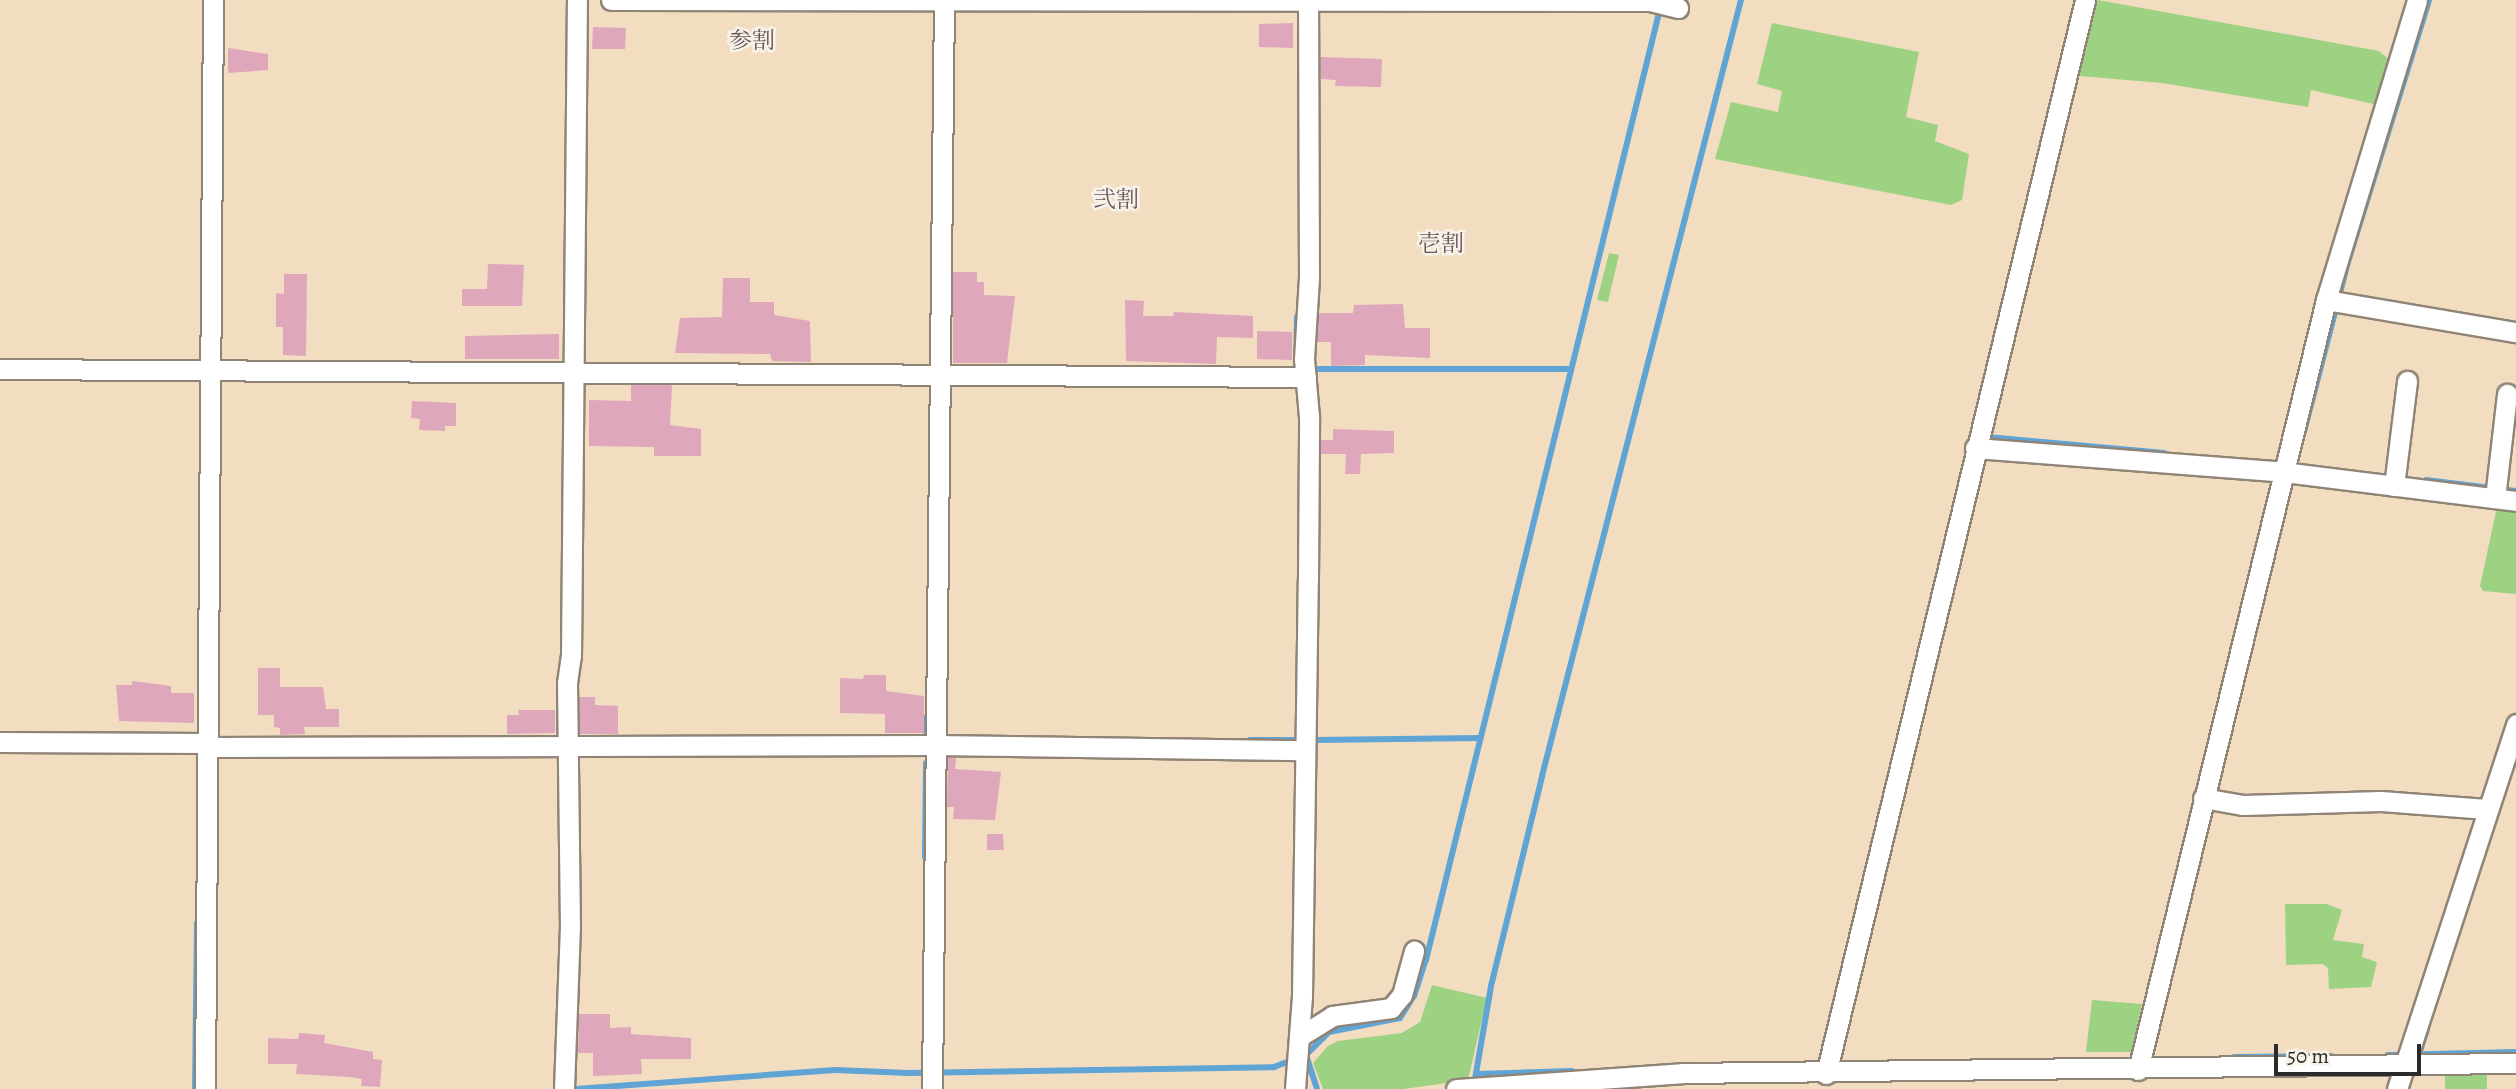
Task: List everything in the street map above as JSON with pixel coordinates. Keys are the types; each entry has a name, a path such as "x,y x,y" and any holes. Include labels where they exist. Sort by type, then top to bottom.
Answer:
{"street":[{"path":"205,1089 205,370 212,0"},
{"path":"564,1085 570,928 569,743 577,0"},
{"path":"611,0 1308,1 1667,5"},
{"path":"1826,1067 1982,449 2085,0"},
{"path":"2138,1063 2288,469 2417,0"},
{"path":"1295,1089 1298,1050 1298,377 1308,1"},
{"path":"932,1078 937,374 944,2"},
{"path":"2334,301 2516,332"},
{"path":"0,369 1298,377"},
{"path":"2394,486 2407,381"},
{"path":"2495,498 2507,394"},
{"path":"1982,449 2288,469 2394,486 2516,501"},
{"path":"2397,1089 2404,1058 2516,724"},
{"path":"0,742 207,745 569,743 1299,750"},
{"path":"2203,798 2244,804 2381,802 2487,809"},
{"path":"1298,1050 1332,1016 1391,1008 1402,995 1414,951"},
{"path":"1456,1089 1681,1081 1826,1067 2035,1080 2138,1063 2404,1058 2516,1063"}],"green space":[{"path":"2098,0 2379,51 2392,62 2378,105 2311,90 2308,107 2162,83 2079,76"},
{"path":"1772,23 1919,52 1906,117 1938,125 1935,141 1969,154 1962,200 1951,205 1715,159 1731,102 1778,112 1782,91 1757,84"},
{"path":"1609,253 1619,255 1608,302 1597,300"},
{"path":"2497,507 2516,509 2516,594 2483,591 2480,586"},
{"path":"2285,904 2327,904 2342,910 2333,940 2364,944 2362,957 2377,962 2371,987 2329,989 2328,968 2323,964 2286,965"},
{"path":"1432,985 1487,998 1468,1080 1404,1089 1323,1089 1313,1063 1328,1046 1338,1041 1402,1033 1420,1022"},
{"path":"2092,1000 2142,1004 2131,1052 2086,1052"},
{"path":"2445,1070 2487,1070 2487,1089 2445,1089"}],"building":[{"path":"1293,23 1293,48 1259,47 1259,24"},
{"path":"593,27 626,28 625,49 592,49"},
{"path":"228,48 268,54 268,70 228,73"},
{"path":"1320,57 1382,59 1381,87 1335,86 1336,80 1321,79"},
{"path":"488,264 524,265 522,306 462,306 462,289 487,289"},
{"path":"953,272 977,272 977,282 984,282 984,295 1015,296 1007,363 953,363"},
{"path":"284,274 307,274 306,356 283,355 283,327 276,327 276,293 284,294"},
{"path":"723,278 750,278 750,302 774,302 774,315 810,321 811,362 772,361 770,354 675,353 680,318 722,317"},
{"path":"1125,300 1144,301 1143,316 1173,316 1174,312 1253,316 1253,338 1217,337 1216,364 1126,361"},
{"path":"1403,304 1405,328 1430,328 1430,358 1365,355 1365,365 1331,366 1331,342 1317,342 1319,313 1353,313 1354,305"},
{"path":"1257,331 1292,332 1292,360 1257,359"},
{"path":"559,334 559,359 465,359 465,336"},
{"path":"631,385 672,385 670,425 701,429 701,456 654,456 654,447 589,446 589,400 631,401"},
{"path":"412,401 456,403 456,426 445,426 445,431 419,430 420,419 411,418"},
{"path":"1333,429 1394,431 1394,453 1361,454 1360,474 1345,474 1346,454 1321,454 1321,440 1333,440"},
{"path":"258,668 280,668 280,687 323,687 326,709 339,709 339,727 304,727 305,734 280,735 280,728 274,727 274,715 258,715"},
{"path":"864,675 886,675 886,691 924,696 924,733 885,733 885,714 840,713 840,678 863,679"},
{"path":"132,681 171,686 171,693 194,693 194,723 119,721 116,685 132,685"},
{"path":"579,697 595,697 595,705 618,706 618,734 580,734"},
{"path":"518,710 555,710 555,733 507,734 507,715 519,715"},
{"path":"948,757 956,758 955,769 1001,772 995,820 953,819 954,807 947,807"},
{"path":"987,834 1003,834 1004,850 987,850"},
{"path":"579,1014 610,1014 610,1028 631,1027 631,1034 691,1038 691,1059 641,1059 642,1074 593,1076 593,1053 578,1053"},
{"path":"299,1033 325,1035 324,1043 373,1052 373,1059 382,1060 380,1087 361,1086 362,1079 350,1077 296,1074 297,1064 268,1064 268,1038 298,1039"}],"waterway":[{"path":"1475,1079 1491,986 1542,776 1741,0"},
{"path":"2304,432 2348,262 2429,0"},
{"path":"576,1089 835,1070 909,1073 1274,1067 1306,1055 1329,1032 1400,1018 1414,996 1426,960 1661,5"},
{"path":"1296,373 1297,317"},
{"path":"1316,369 1571,369"},
{"path":"1988,437 2164,453"},
{"path":"2426,480 2516,491"},
{"path":"926,741 927,717"},
{"path":"1314,740 1480,738"},
{"path":"1250,740 1300,740"},
{"path":"2510,772 2516,756"},
{"path":"925,857 926,763"},
{"path":"195,1089 197,923"},
{"path":"2419,1054 2427,1029"},
{"path":"2388,1055 2516,1052"},
{"path":"1306,1055 1317,1088"},
{"path":"2234,1057 2331,1056"},
{"path":"1476,1074 1572,1071"}],"district":[{"name":"参割","path":"752,41"},
{"name":"弐割","path":"1116,200"},
{"name":"壱割","path":"1441,244"}]}
